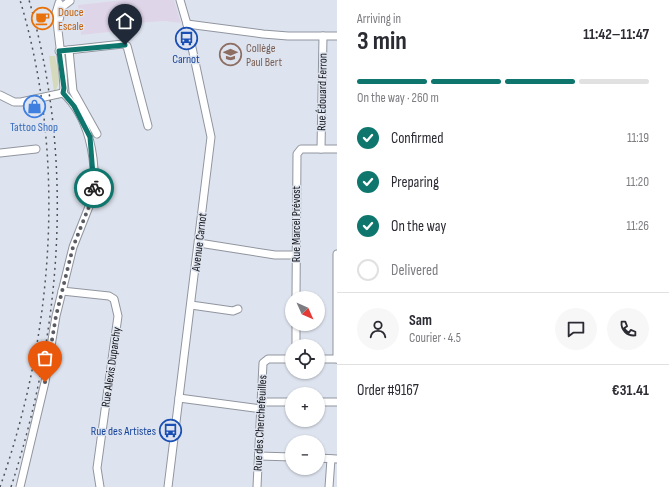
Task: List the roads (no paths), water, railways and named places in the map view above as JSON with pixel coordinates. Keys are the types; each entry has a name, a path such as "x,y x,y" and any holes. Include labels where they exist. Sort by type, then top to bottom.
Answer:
{"street":[{"path":"20,487 43,389 56,316 73,247 93,195 90,137 74,106 63,93 64,81 59,51 56,9 60,3 72,0"},
{"name":"Avenue Carnot","path":"168,487 211,138 187,24 180,0"},
{"path":"58,24 60,3"},
{"path":"187,24 263,34 337,36"},
{"name":"Rue Édouard Ferron","path":"321,149 323,36"},
{"path":"59,51 123,44 127,46 148,126"},
{"path":"69,50 73,91 96,134"},
{"path":"0,95 11,101 21,102 63,93"},
{"path":"321,149 337,149"},
{"name":"Rue Marcel Prévost","path":"296,291 296,154 298,151 321,149"},
{"path":"0,153 36,150"},
{"path":"199,243 275,255 296,255"},
{"path":"325,359 337,360 337,254"},
{"name":"Rue Alexis Duparchy","path":"62,292 109,296 115,301 118,316 97,468 100,487"},
{"path":"191,305 233,311 238,309"},
{"name":"Rue des Cherchefeuilles","path":"257,487 263,363 265,360 285,359"},
{"path":"179,398 261,405 285,403"},
{"path":"325,402 337,402"},
{"path":"259,456 285,457"},
{"path":"329,487 334,459"}],"railway":[{"path":"0,487 18,428 33,368 42,307 48,245 49,182 44,121 35,60 20,0"},
{"path":"11,487 28,428 42,367 51,306 56,245 57,183 53,122 44,60 29,0"}],"place":[{"name":"Douce Escale","path":"43,19"},
{"name":"Carnot","path":"186,38"},
{"name":"Collège Paul Bert","path":"230,55"},
{"name":"Tattoo Shop","path":"34,106"},
{"name":"Rue des Artistes","path":"171,431"}]}
